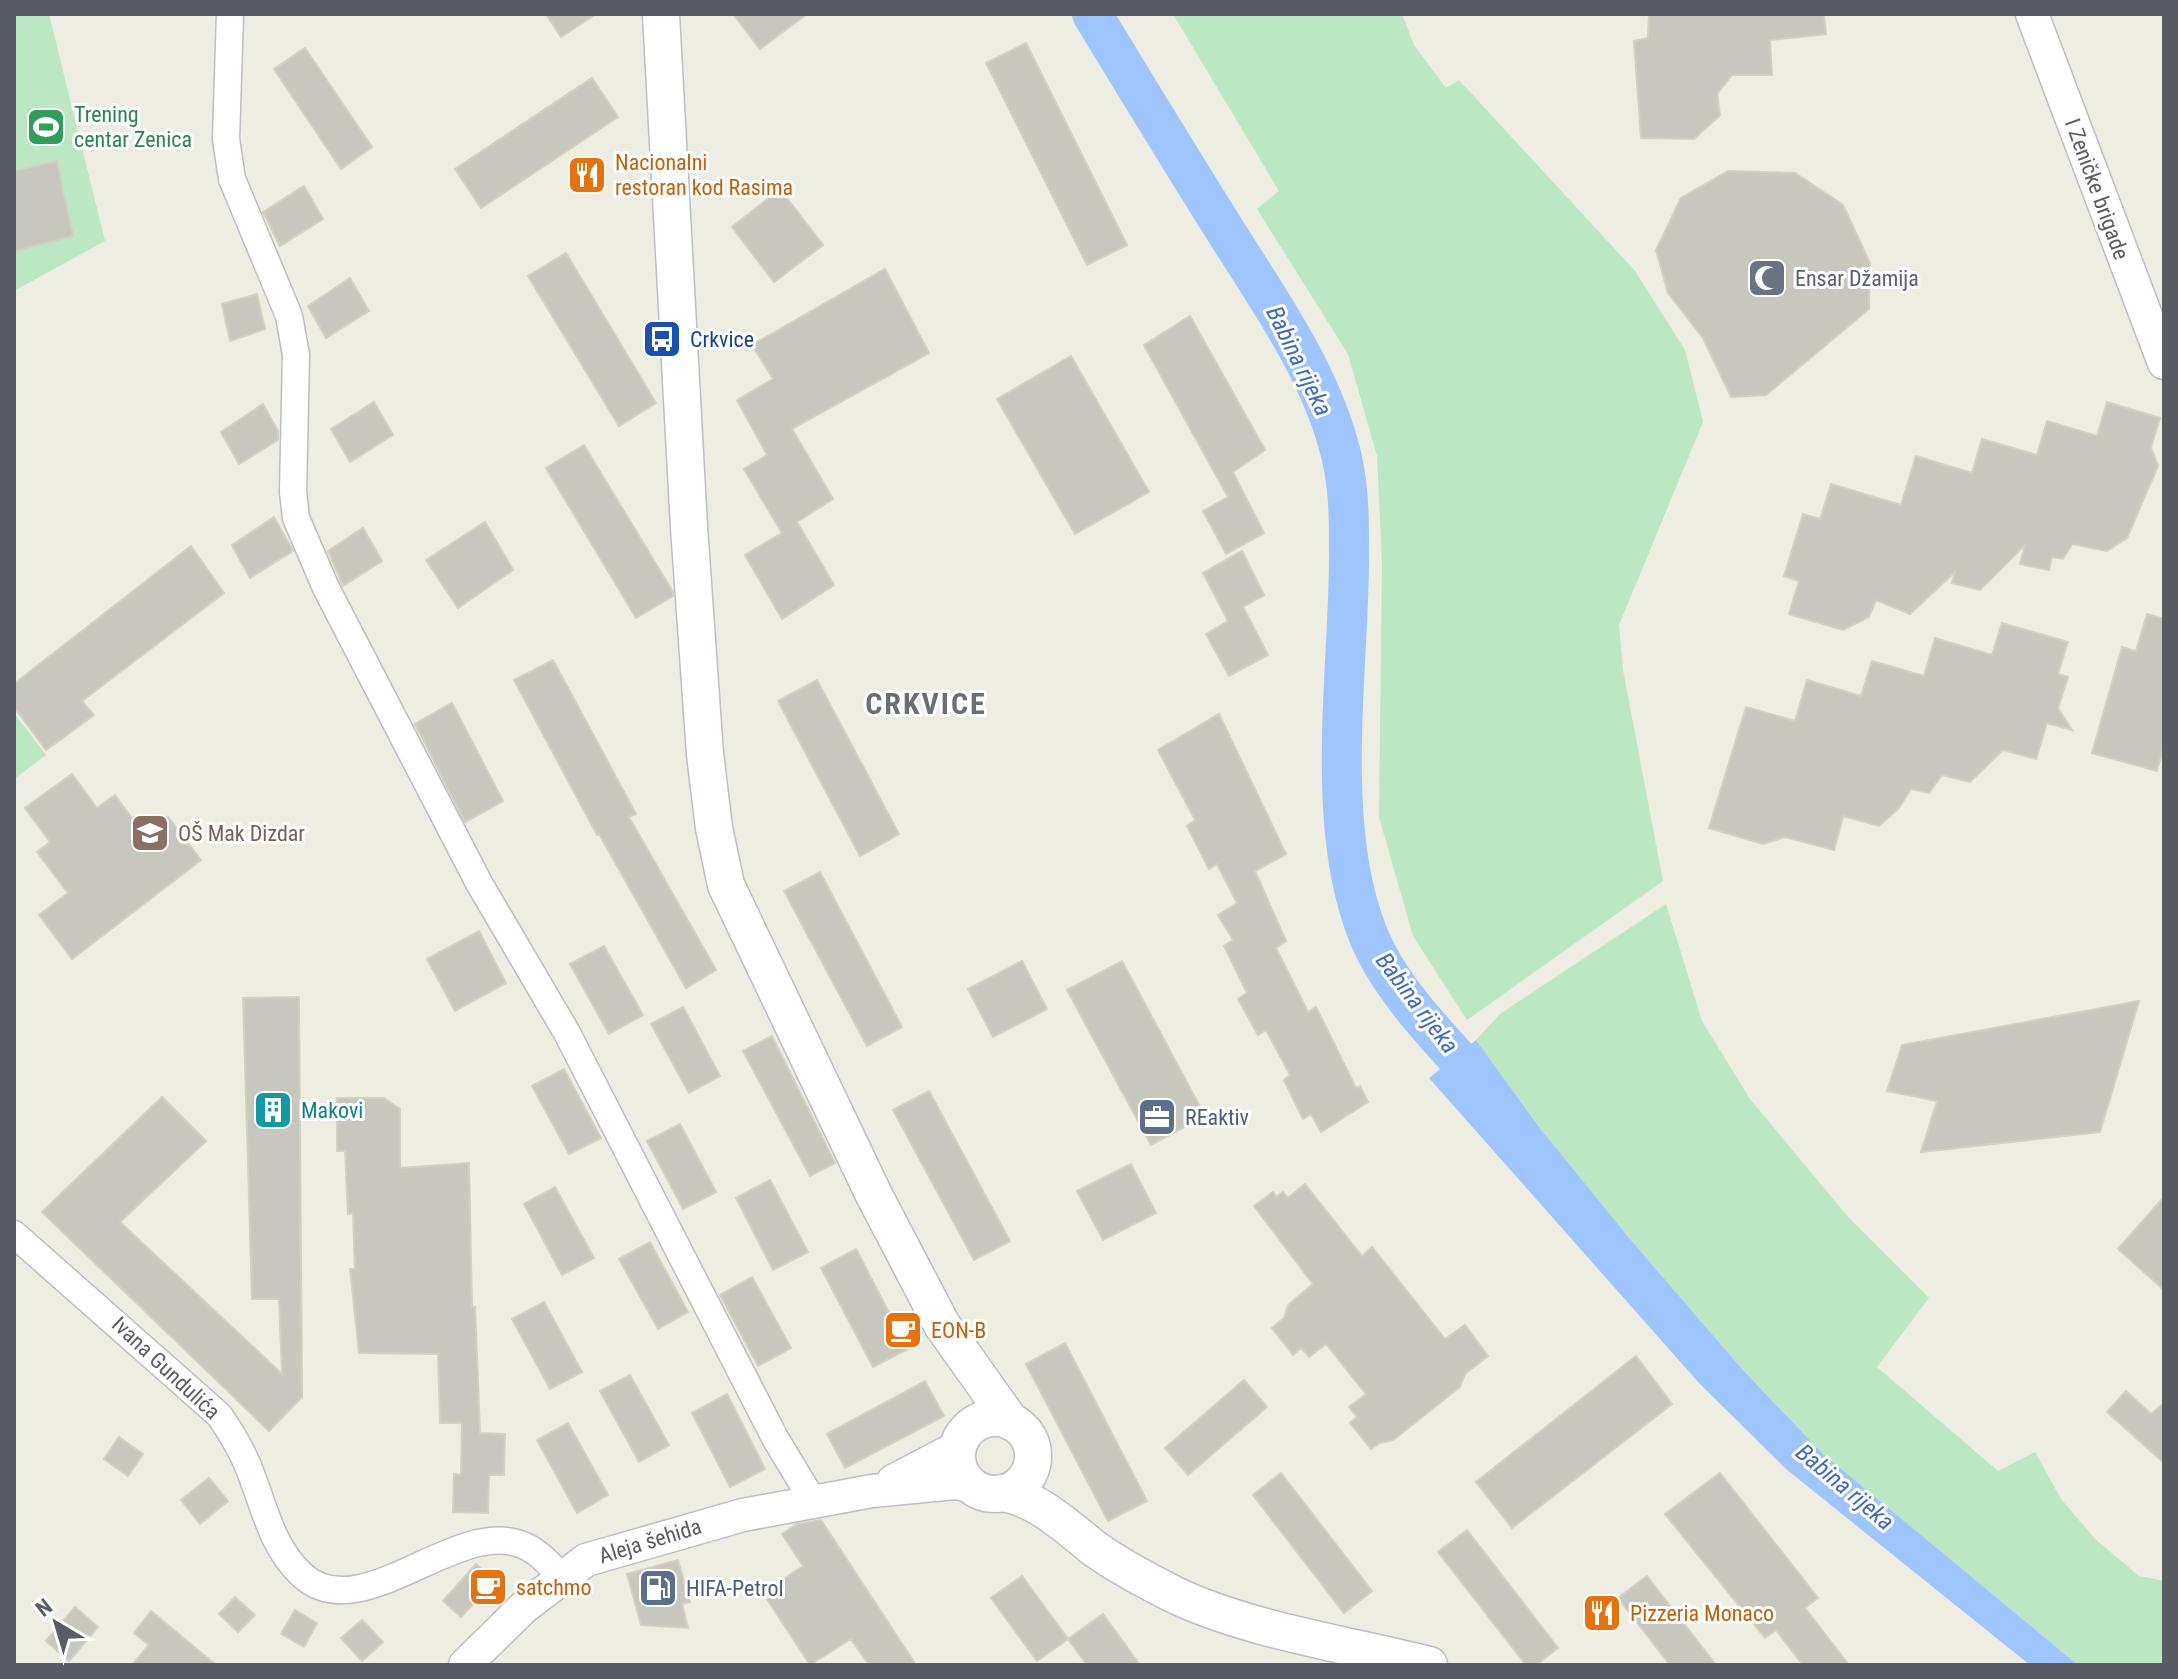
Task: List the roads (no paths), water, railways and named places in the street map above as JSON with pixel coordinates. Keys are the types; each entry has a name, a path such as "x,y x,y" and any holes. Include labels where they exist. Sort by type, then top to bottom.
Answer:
{"main road":[{"path":"661,14 703,725 714,828 726,885 874,1195 955,1348 968,1385 959,1469 987,1490 1017,1495 1076,1532 1096,1549 1177,1595 1248,1620 1429,1665"},
{"path":"955,1348 1011,1422 1029,1439 1032,1464 1048,1495 1076,1532"},
{"path":"962,1439 986,1419 1011,1422"},
{"path":"987,1490 1022,1483 1032,1464"}],"street":[{"path":"230,14 226,139 232,179 289,316 296,355 293,492 296,518 326,588 471,869 567,1033 775,1438 813,1501"},
{"name":"I Zeničke brigade","path":"2032,14 2164,363"},
{"name":"Ivana Gundulića","path":"14,1234 219,1415 238,1443 275,1539 290,1561 312,1582 341,1590 363,1587 470,1545 502,1540 531,1548 562,1578"},
{"name":"Aleja šehida","path":"872,1491 962,1439"},
{"name":"Aleja šehida","path":"465,1665 523,1608 586,1560 720,1520 813,1501 872,1491 955,1483 987,1490"}],"water":[{"path":"1476,1040 1539,1127 1630,1239 1742,1369 1822,1453 2078,1665 2030,1665 1786,1469 1699,1383 1429,1078"}],"waterway":[{"name":"Babina rijeka","path":"1092,14 1290,335 1329,415 1342,458 1348,502 1348,609 1342,760 1348,861 1359,907 1386,970 1429,1026 1491,1096"}],"place":[{"name":"Trening centar Zenica","path":"46,127"},
{"name":"Nacionalni restoran kod Rasima","path":"587,175"},
{"name":"Ensar Džamija","path":"1767,278"},
{"name":"Crkvice","path":"662,339"},
{"name":"OŠ Mak Dizdar","path":"150,833"},
{"name":"Makovi","path":"273,1110"},
{"name":"REaktiv","path":"1157,1117"},
{"name":"EON-B","path":"903,1330"},
{"name":"satchmo","path":"488,1587"},
{"name":"HIFA-Petrol","path":"658,1588"},
{"name":"Pizzeria Monaco","path":"1602,1613"}],"district":[{"name":"CRKVICE","path":"926,703"}]}
